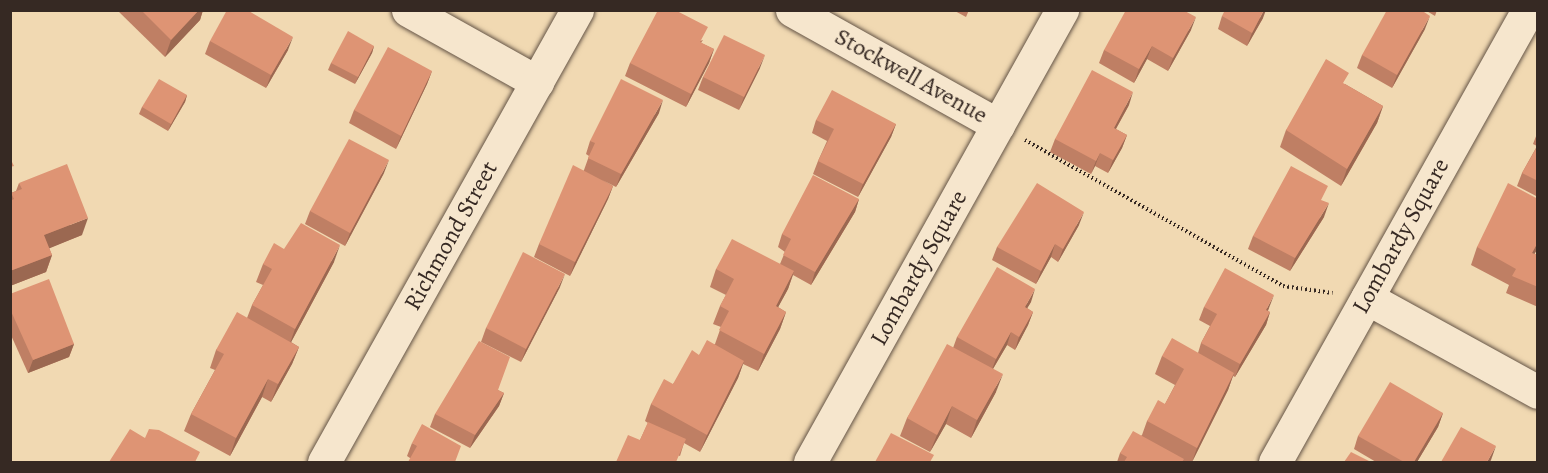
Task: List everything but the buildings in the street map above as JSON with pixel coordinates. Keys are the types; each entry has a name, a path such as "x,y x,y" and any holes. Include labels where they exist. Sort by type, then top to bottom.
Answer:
{"street":[{"path":"408,10 537,82"},
{"name":"Richmond Street","path":"324,462 577,10"},
{"name":"Stockwell Avenue","path":"792,10 998,125"},
{"name":"Lombardy Square","path":"810,462 1062,10"},
{"name":"Lombardy Square","path":"1275,462 1528,10"},
{"path":"1366,298 1538,392"}],"path":[{"path":"998,125 1283,286 1366,298"}]}
